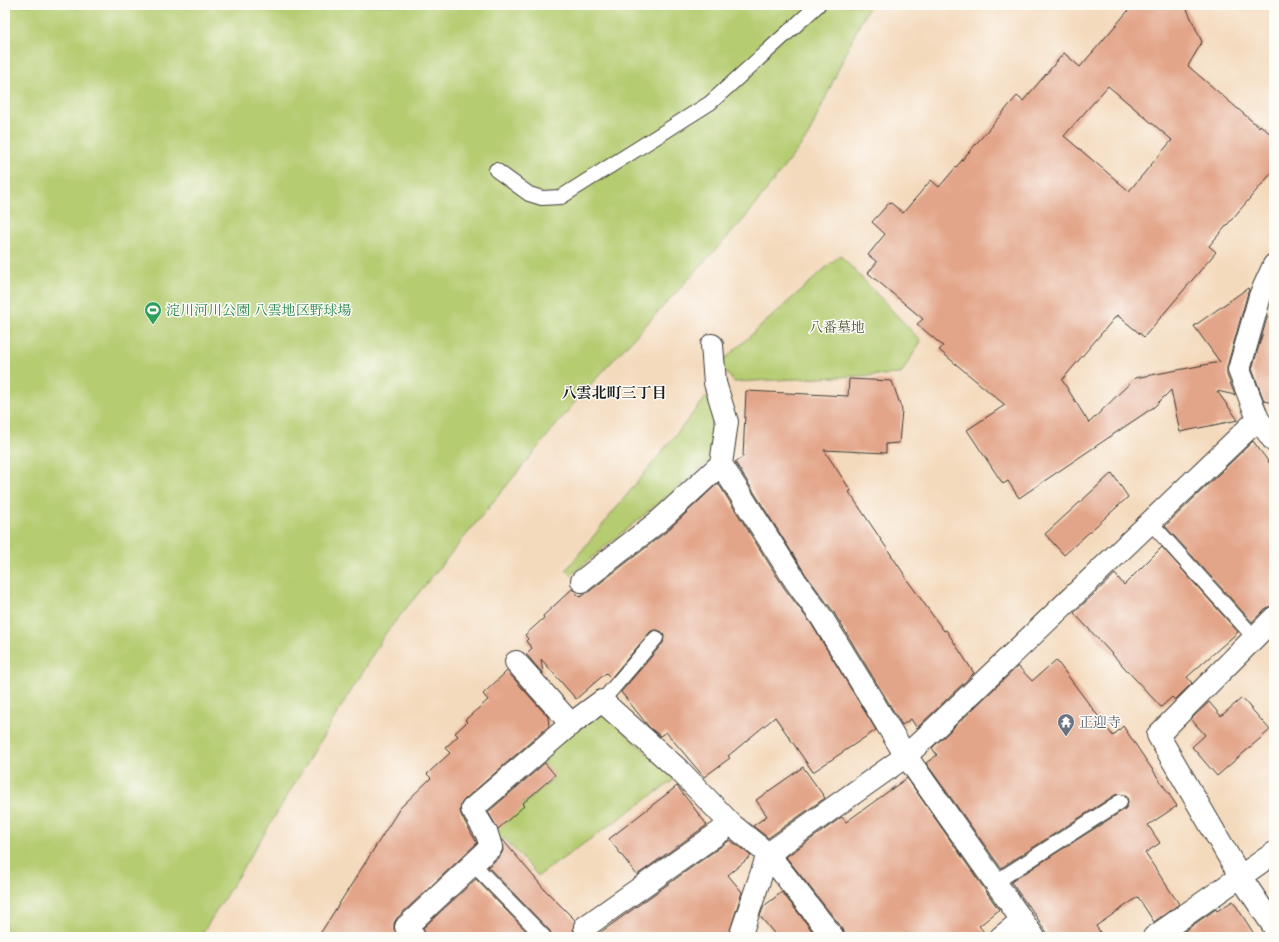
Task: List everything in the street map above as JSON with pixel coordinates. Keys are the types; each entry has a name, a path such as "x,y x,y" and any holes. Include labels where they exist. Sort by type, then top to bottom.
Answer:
{"street":[{"path":"1274,265 1260,296 1239,370 1258,419 1274,441"},
{"path":"582,581 659,522 721,464 728,422 715,383 712,345"},
{"path":"740,937 768,854 906,756 1258,419"},
{"path":"721,464 791,575 822,618 906,756 1027,929 1001,937"},
{"path":"1274,618 1158,735 1240,876 1274,927"},
{"path":"516,662 571,724"},
{"path":"414,937 406,927 491,847 487,834 472,809 571,724 602,701 680,771 731,824 768,854 833,937"},
{"path":"585,927 731,824"},
{"path":"1154,937 1274,853"}],"lane":[{"path":"496,170 529,194 542,198 561,197 710,103 818,5"},
{"path":"1150,522 1254,637"},
{"path":"602,701 656,638"},
{"path":"994,883 1120,802"},
{"path":"473,864 544,937"}],"green space":[{"path":"5,5 870,5 856,31 808,136 745,218 580,396 385,634 200,937 5,937"},
{"name":"八番墓地","path":"840,255 921,341 901,374 734,382 719,364"},
{"path":"707,396 716,407 712,459 571,575 566,570"},
{"path":"604,713 675,779 538,876 504,838 491,847 487,834 553,779 536,755"}],"building":[{"path":"1133,5 1185,5 1202,42 1188,66 1259,127 1260,125 1274,137 1274,170 1209,246 1216,252 1144,337 1117,315 1062,380 1089,423 1135,378 1220,362 1194,326 1248,288 1249,289 1227,367 1227,375 1235,395 1217,391 1238,420 1180,432 1171,390 1154,407 1019,498 1008,481 1003,484 967,430 1005,405 939,350 943,346 917,324 923,319 868,273 877,262 868,255 885,234 872,222 890,202 903,213 931,180 939,187 1017,96 1023,101 1064,53 1080,67","holes":["1108,86 1172,140 1129,191 1064,136"]},
{"path":"1268,315 1274,323 1274,403 1264,401 1252,369"},
{"path":"849,379 892,381 902,410 899,443 886,444 886,453 824,450 851,491 849,492 905,577 944,631 946,630 974,673 917,728 911,719 902,725 833,611 806,575 735,462 743,457 746,391 848,396"},
{"path":"1253,441 1274,469 1274,604 1265,609 1252,622 1165,526"},
{"path":"1112,473 1128,497 1064,555 1045,534"},
{"path":"718,483 785,589 812,625 876,730 813,772 775,717 728,756 730,758 704,777 666,732 660,736 649,727 621,692 663,643 664,636 662,632 658,630 650,632 611,678 606,673 576,699 541,659 543,674 526,654 532,648 526,641 528,639 525,635 572,589 580,597 590,591 667,531"},
{"path":"1162,547 1238,632 1187,677 1192,683 1175,700 1172,697 1161,707 1074,613 1115,574 1124,585"},
{"path":"1056,660 1113,736 1123,726 1177,806 1148,825 1160,843 1145,853 1179,904 1154,922 1138,897 1096,926 1103,937 1050,937 1011,882 1125,809 1128,802 1127,797 1120,794 1115,795 1001,868 926,763 937,755 932,748 1018,666 1032,681"},
{"path":"507,671 548,717 549,726 461,804 461,815 477,843 397,918 394,923 394,929 398,937 318,937 400,808 431,778 427,774 450,753 445,748 458,736 455,733 467,722 465,720 488,700 483,694"},
{"path":"1242,698 1270,730 1217,776 1192,747 1205,735 1191,719 1209,702 1221,716"},
{"path":"545,763 555,775 522,804 524,806 498,829 488,812"},
{"path":"803,767 825,798 768,838 753,826 767,816 756,800"},
{"path":"907,778 999,910 979,926 988,937 845,937 843,929 786,857 842,817 846,822"},
{"path":"677,786 707,825 637,875 609,839"},
{"path":"502,839 545,890 575,920 573,929 578,937 552,937 550,931 488,867 500,856 503,851"},
{"path":"730,840 751,856 728,875 742,892 728,937 594,937"},
{"path":"476,879 532,937 426,937 423,928"},
{"path":"782,892 817,937 777,937 760,916 764,906"},
{"path":"1233,901 1256,937 1176,937 1216,909 1217,911"}],"place":[{"name":"淀川河川公園 八雲地区野球場","path":"153,325"},
{"name":"正迎寺","path":"1066,737"}],"district":[{"name":"八雲北町三丁目","path":"614,393"}]}
